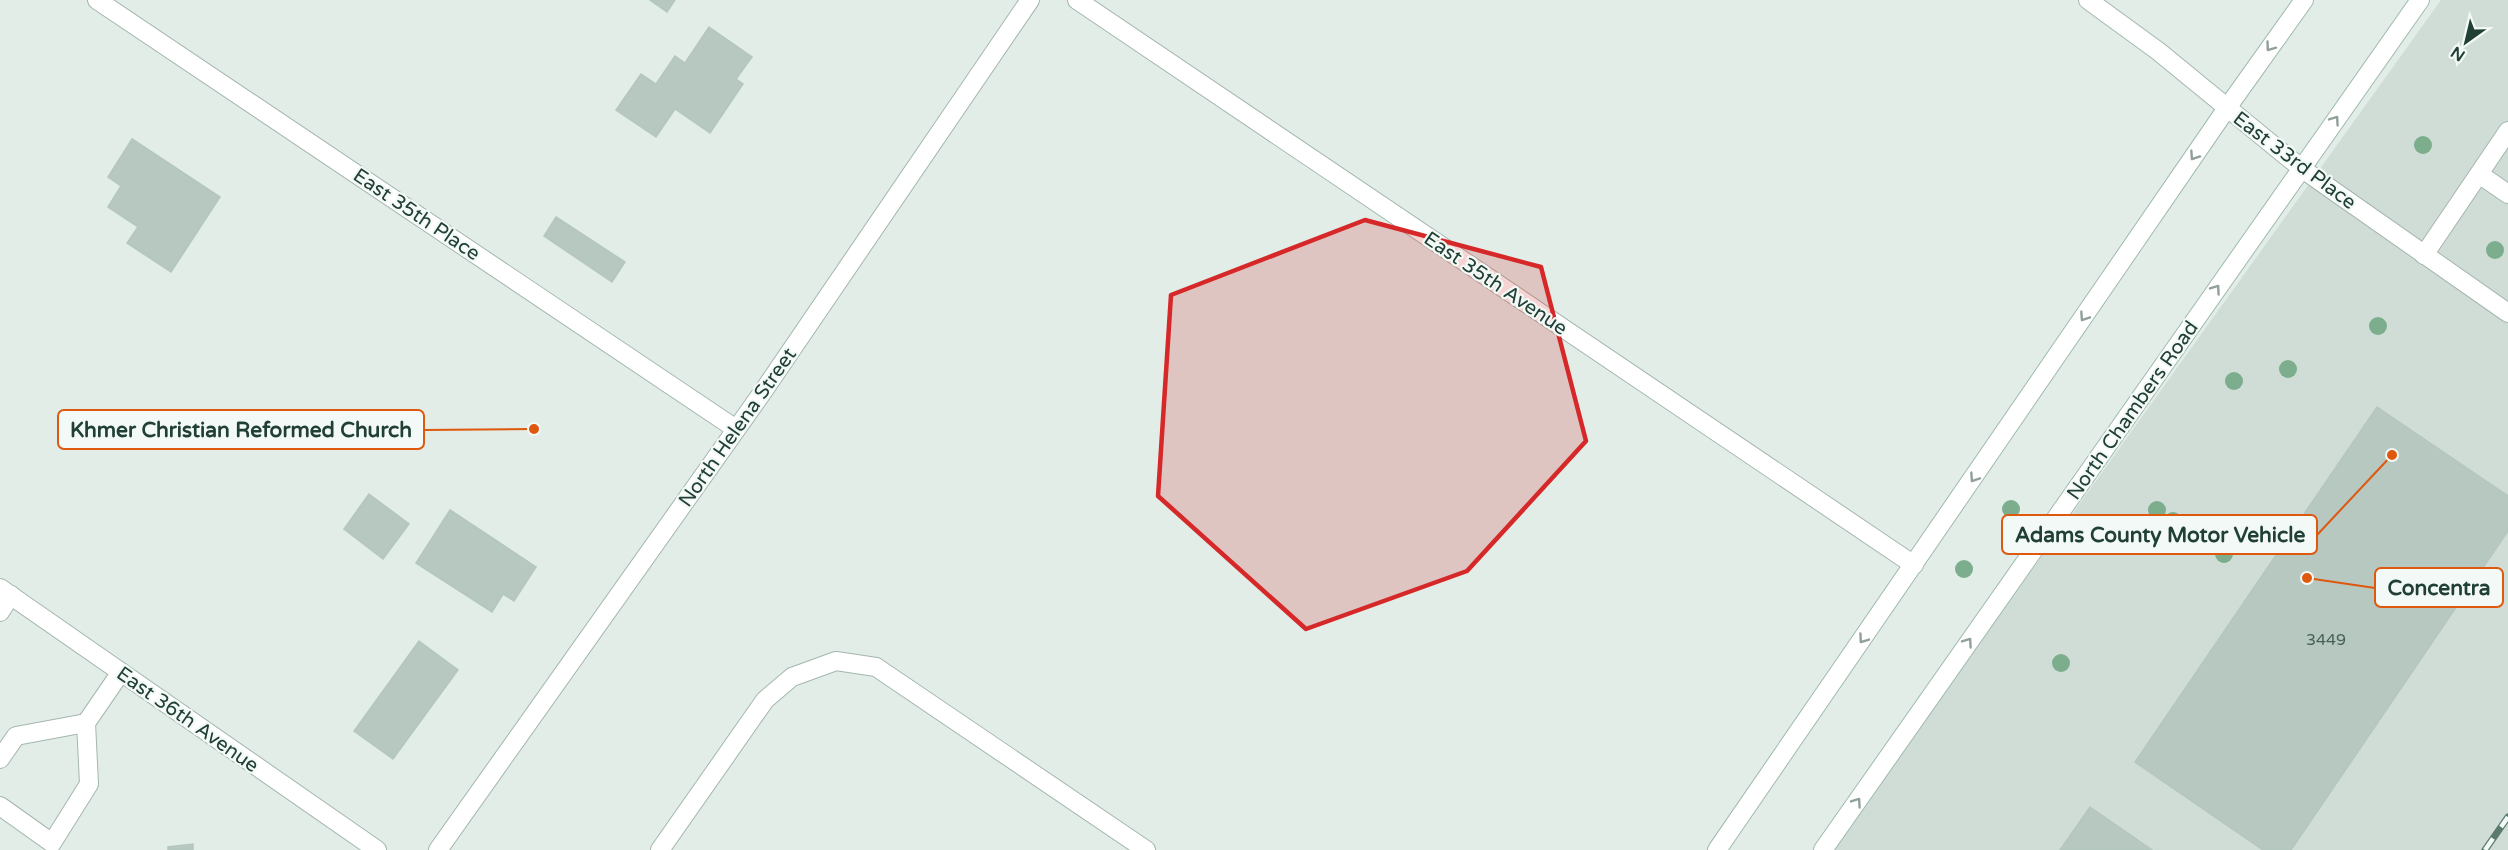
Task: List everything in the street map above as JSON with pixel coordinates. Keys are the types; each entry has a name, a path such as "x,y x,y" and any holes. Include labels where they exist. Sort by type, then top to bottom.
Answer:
{"street":[{"name":"East 35th Place","path":"97,0 736,429"},
{"name":"North Helena Street","path":"438,850 736,429 1030,0"},
{"name":"East 35th Avenue","path":"1077,0 1914,565"},
{"name":"East 33rd Place","path":"2088,0 2158,51 2301,168 2508,313"},
{"path":"1717,850 2227,108 2304,0"},
{"name":"North Chambers Road","path":"1823,850 2420,0"},
{"path":"2424,255 2508,131"},
{"path":"2479,174 2508,194"},
{"path":"0,612 5,592"},
{"name":"East 36th Avenue","path":"5,592 377,850"},
{"path":"660,850 765,700 792,676 836,661 876,668 1146,850"},
{"path":"0,806 52,843 89,784 86,723 120,672"},
{"path":"0,759 16,736 86,723"}],"highlighted area":[{"path":"1365,220 1541,267 1586,441 1467,571 1306,629 1158,496 1171,295"}],"shaded area":[{"path":"2441,0 2508,0 2508,850 1831,850"}],"building":[{"path":"650,0 675,0 667,12"},
{"path":"709,27 752,57 736,79 743,84 710,133 675,109 656,137 616,110 641,74 656,84 675,56 685,63"},
{"path":"132,139 220,197 171,272 127,243 138,227 108,207 121,186 108,177"},
{"path":"556,217 625,262 612,282 544,236"},
{"path":"2377,407 2508,496 2508,531 2291,850 2263,850 2135,762"},
{"path":"369,494 409,524 383,559 344,529"},
{"path":"450,510 536,567 514,601 503,594 492,612 416,563"},
{"path":"419,641 458,670 393,759 354,731"},
{"path":"2090,807 2152,850 2060,850"},
{"path":"193,844 193,850 168,850 168,847"}],"railway":[{"path":"2485,850 2508,817"}],"place":[{"name":"Khmer Christian Reformed Church","path":"534,429"},
{"name":"Adams County Motor Vehicle","path":"2392,455"},
{"name":"Concentra","path":"2307,578"}]}
